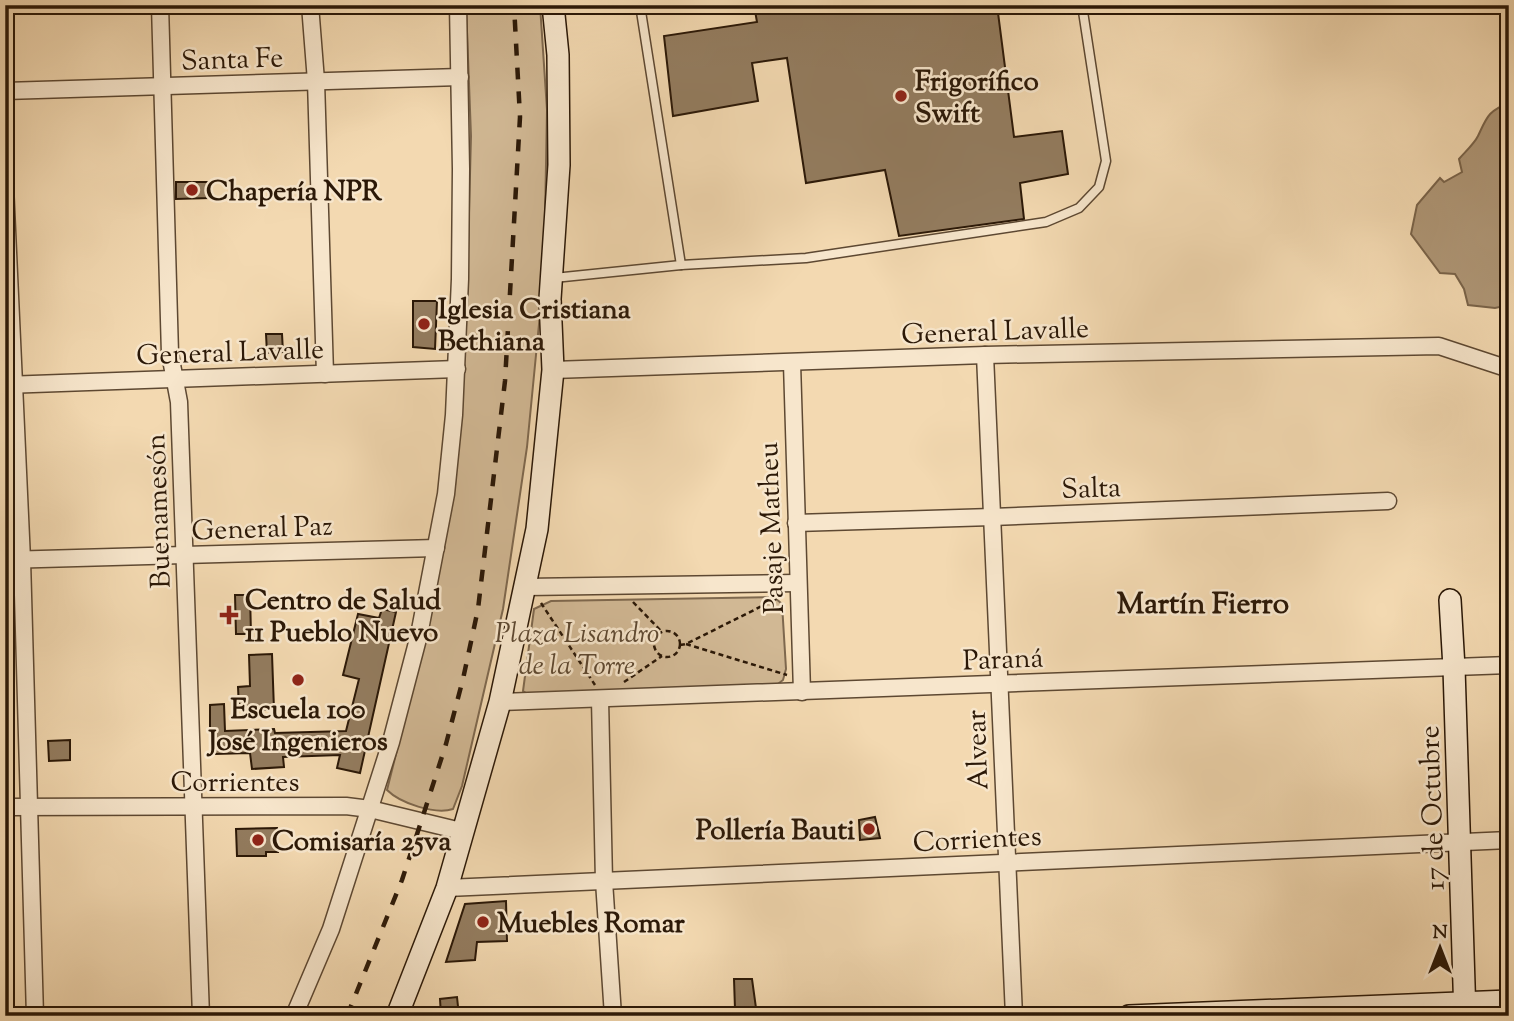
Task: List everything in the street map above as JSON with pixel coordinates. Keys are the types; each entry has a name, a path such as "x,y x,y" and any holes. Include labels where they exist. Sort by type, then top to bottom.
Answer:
{"street":[{"name":"Buenamesón","path":"160,5 170,354 179,401 201,1016"},
{"path":"310,5 316,81 325,374"},
{"path":"294,1016 331,929 370,809 419,635 446,494 457,369 460,279 458,5"},
{"path":"397,1016 447,888 531,587 552,370 551,279 559,165 558,55 553,5"},
{"name":"Santa Fe","path":"5,91 460,77"},
{"path":"5,186 13,560 30,807 35,1016"},
{"name":"General Lavalle","path":"552,370 985,355 1439,346 1509,369"},
{"name":"Alvear","path":"985,355 1014,1016"},
{"name":"Pasaje Matheu","path":"792,363 801,686"},
{"name":"General Lavalle","path":"10,385 457,369"},
{"name":"Salta","path":"796,523 1388,501"},
{"name":"General Paz","path":"13,560 436,548"},
{"path":"531,587 798,583"},
{"name":"17 de Octubre","path":"1450,600 1464,1009"},
{"name":"Paraná","path":"500,702 597,692 999,684 1509,665"},
{"path":"597,692 604,881 613,1016"},
{"name":"Corrientes","path":"5,807 346,806 370,809 461,831"},
{"name":"Corrientes","path":"447,888 1509,840"},
{"path":"1129,1016 1464,1009 1509,1001"}],"lane":[{"path":"639,5 681,265"},
{"path":"551,279 681,265 819,256 1045,222 1079,208 1099,187 1106,161 1082,5"}],"path":[{"path":"680,645 783,596 798,583"},
{"path":"618,586 662,632"},
{"path":"531,587 597,692"},
{"path":"662,632 673,632 680,640 680,645 672,657 662,656 654,644 662,632"},
{"path":"686,644 801,686"},
{"path":"620,684 662,656"}],"green space":[{"path":"466,5 540,5 547,110 544,273 527,447 503,609 462,786 453,809 437,810 409,803 387,790 432,610 455,486 466,327 471,136"},
{"name":"Plaza Lisandro de la Torre","path":"774,597 782,604 786,669 783,680 774,687 532,697 523,691 534,609 551,601"}],"shaded area":[{"path":"1509,103 1509,305 1495,308 1468,305 1464,289 1455,274 1440,273 1411,234 1417,205 1440,178 1444,182 1462,172 1459,159 1476,139 1489,115"}],"building":[{"name":"Frigorífico Swift","path":"754,5 997,5 1014,137 1062,131 1068,174 1020,183 1024,219 899,236 885,170 806,183 787,58 752,63 758,101 673,116 664,36 757,22"},
{"name":"Chapería NPR","path":"176,182 211,182 210,198 176,199"},
{"name":"Iglesia Cristiana Bethiana","path":"413,301 437,301 435,349 413,347"},
{"path":"266,334 282,334 283,352 267,353"},
{"path":"235,595 250,595 251,634 236,634"},
{"path":"382,609 396,612 360,773 337,768 340,755 283,757 284,767 252,769 250,753 215,754 214,728 210,728 210,705 224,704 225,731 346,731 359,679 343,675 358,614 379,618"},
{"path":"272,654 274,710 239,709 238,687 250,686 249,655"},
{"path":"70,740 70,760 49,761 48,741"},
{"name":"Pollería Bauti","path":"875,817 880,838 860,840 859,820"},
{"path":"277,828 278,852 266,852 266,856 237,856 236,829"},
{"name":"Muebles Romar","path":"506,901 507,941 477,942 475,960 446,962 465,904"},
{"path":"734,979 752,979 756,1008 735,1009"},
{"path":"457,997 459,1016 441,1016 440,999"}],"railway":[{"path":"347,1016 402,880 421,822 446,744 478,609 505,381 520,117 514,5"}],"place":[{"name":"Frigorífico Swift","path":"901,96"},
{"name":"Chapería NPR","path":"192,190"},
{"name":"Iglesia Cristiana Bethiana","path":"424,324"},
{"name":"Centro de Salud 11 Pueblo Nuevo","path":"229,615"},
{"name":"Escuela 100 José Ingenieros","path":"298,680"},
{"name":"Pollería Bauti","path":"869,829"},
{"name":"Comisaría 25va","path":"258,840"},
{"name":"Muebles Romar","path":"483,922"}],"district":[{"name":"Martín Fierro","path":"1203,603"}]}
